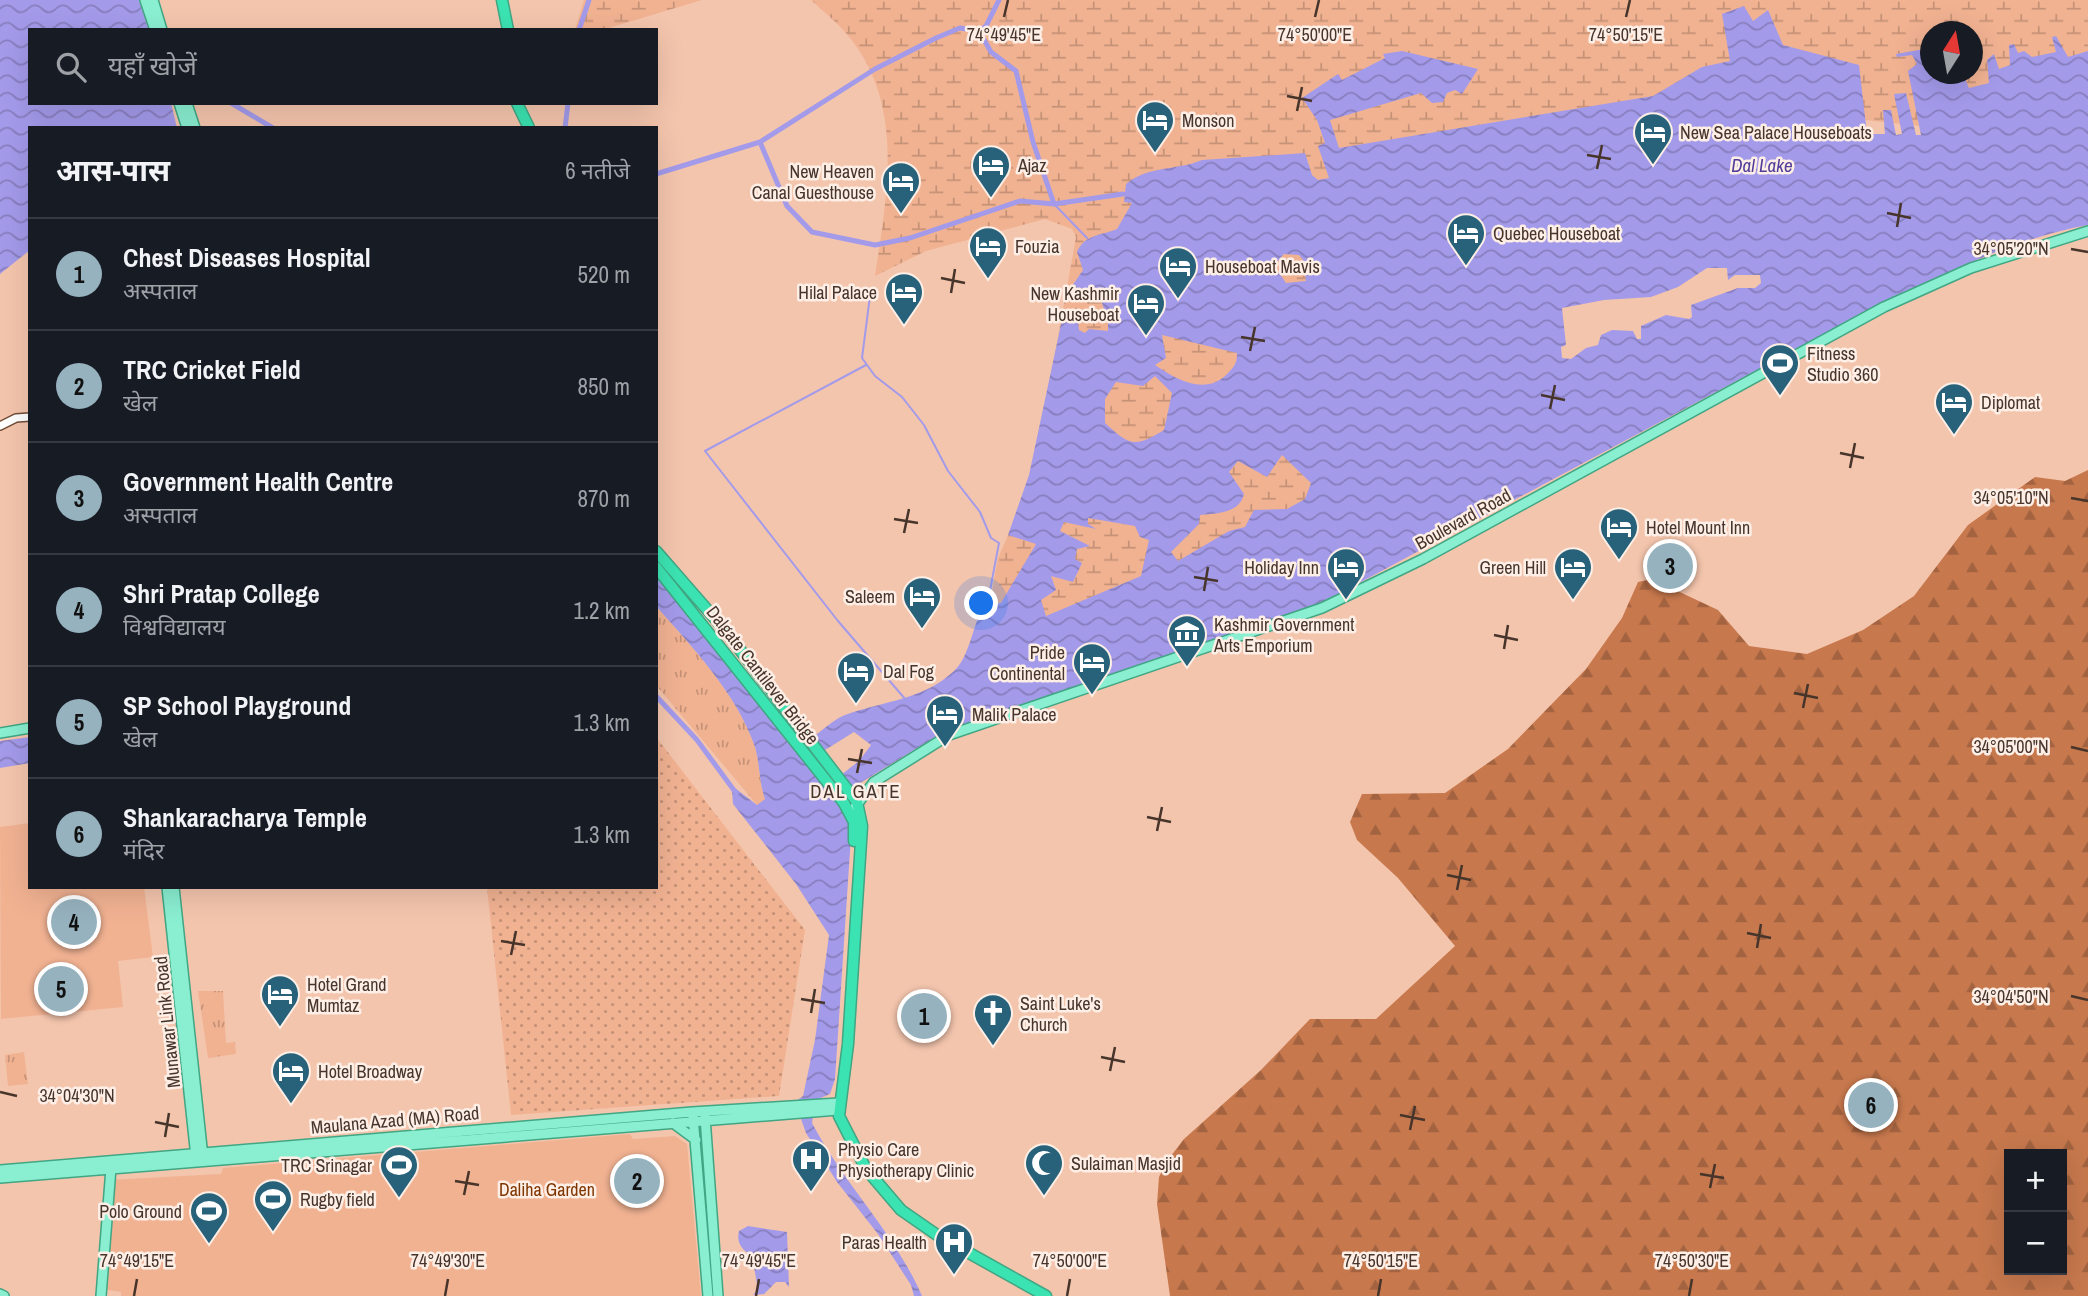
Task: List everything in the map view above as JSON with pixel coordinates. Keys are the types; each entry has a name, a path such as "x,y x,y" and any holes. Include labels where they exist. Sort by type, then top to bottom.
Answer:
{"highway":[{"path":"496,0 502,28"},
{"path":"502,0 508,28"},
{"path":"513,105 522,126"},
{"path":"518,105 528,126"},
{"path":"658,553 724,629 767,695 855,798 862,825 846,1017 832,1107 857,1154 890,1199 915,1222 1046,1296"},
{"name":"Dalgate Cantilever Bridge","path":"658,569 767,695 851,815"},
{"path":"846,1017 855,838 851,815"}],"main road":[{"path":"145,0 154,28"},
{"path":"153,0 161,28"},
{"path":"180,105 186,126"},
{"path":"188,105 194,126"},
{"name":"Boulevard Road","path":"851,815 855,798 874,782 949,735 1322,608 1423,559 1884,307 1971,268 2088,231"},
{"path":"0,733 28,728"},
{"name":"Munawar Link Road","path":"167,889 199,1157"},
{"name":"Munawar Link Road","path":"174,889 199,1157"},
{"name":"Maulana Azad (MA) Road","path":"0,1178 199,1157 832,1107"},
{"path":"693,1116 716,1296"},
{"name":"Maulana Azad (MA) Road","path":"0,1170 673,1123 693,1116"},
{"path":"705,1116 708,1296"},
{"path":"673,1123 696,1140"},
{"path":"101,1296 111,1168"},
{"path":"706,1225 716,1296"}],"street":[{"path":"0,426 16,418 28,417"}],"green space":[{"path":"584,0 702,0 609,28 576,28"},
{"path":"811,0 2088,0 2088,64 1929,127 1714,103 1511,259 1523,384 975,686 998,558 1032,481 1076,237 1072,229 1045,219 926,251 875,276 887,183 885,122 879,93 867,65 850,38"},
{"path":"2088,470 2088,1296 1170,1296 1157,1204 1159,1177 1167,1161 1184,1139 1261,1070 1310,1019 1376,1019 1455,946 1398,878 1357,840 1350,822 1362,794 1445,793 1508,749 1586,669 1622,618 1638,582 1652,579 1718,610 1749,646 1807,654 1863,630 1914,596 1968,525 2035,477 2065,481"},
{"path":"658,608 713,672 747,727 757,753 765,799 757,805 658,687"},
{"path":"658,740 805,930 779,1096 511,1115 487,889 658,889"},
{"path":"28,823 28,889 144,889 153,957 118,961 123,1007 1,1019 0,827"},
{"path":"198,991 223,991 226,1043 235,1042 236,1054 208,1058"},
{"path":"24,1052 28,1084 8,1086 5,1055"},
{"name":"TRC Srinagar","path":"630,1134 633,1139 675,1136 687,1144 701,1296 121,1296 121,1292 101,1289 107,1180 221,1174 223,1168"}],"water":[{"path":"0,0 139,0 148,28 28,28 28,105 171,105 177,126 28,126 28,252 0,274"},
{"name":"Dal Lake","path":"1744,6 1753,21 1768,10 1783,45 1859,65 1867,134 1885,134 1883,110 1891,110 1896,135 1902,134 1894,94 1906,93 1916,135 1921,135 1908,71 1917,64 1912,55 1897,57 1896,54 1920,50 1920,84 1967,84 1969,88 1989,83 1987,60 1994,54 1999,69 2010,65 2009,45 2014,44 2018,53 2024,51 2032,57 2056,52 2052,37 2056,36 2068,57 2088,51 2088,225 2014,245 1897,295 1331,598 1297,613 945,731 852,788 839,801 851,824 851,836 835,1079 830,1094 816,1100 812,1123 911,1273 922,1296 914,1296 911,1285 878,1234 837,1182 806,1133 795,1102 803,1096 815,1040 829,935 796,884 733,804 732,791 735,788 757,805 765,799 755,747 726,690 658,608 658,575 789,744 832,792 847,782 841,775 859,761 871,745 854,732 825,750 813,737 845,715 916,694 942,681 954,671 965,654 980,612 990,600 994,604 1001,603 1036,544 1008,535 1029,475 1064,310 1078,321 1079,330 1085,333 1089,329 1108,331 1108,320 1098,292 1084,290 1080,300 1069,300 1068,292 1083,270 1077,252 1084,242 1094,236 1117,229 1132,203 1124,202 1126,184 1153,171 1202,160 1305,153 1312,175 1318,180 1329,178 1318,146 1325,143 1317,120 1302,98 1338,74 1342,80 1385,58 1383,54 1402,51 1478,69 1462,94 1455,90 1447,93 1443,102 1432,103 1421,93 1330,120 1339,148 1653,96 1702,67 1730,61 1722,14","holes":["1284,254 1299,255 1303,260 1306,281 1286,283 1274,265","1707,268 1727,268 1728,280 1735,275 1760,275 1761,283 1755,288 1738,288 1691,305 1692,317 1689,319 1666,315 1641,326 1641,339 1637,339 1633,331 1612,330 1601,335 1598,345 1586,348 1571,359 1562,358 1561,347 1566,345 1562,308 1604,300 1651,297 1678,287","1162,335 1237,353 1236,361 1231,370 1211,384 1192,384 1155,365 1166,358","1155,376 1172,393 1164,430 1146,440 1127,440 1105,423 1105,399 1116,382 1143,386","1282,455 1311,483 1305,499 1287,509 1254,510 1245,527 1229,531 1178,561 1171,552 1199,524 1200,515 1232,509 1241,501 1244,494 1229,472 1238,461 1267,477","1088,518 1135,526 1140,537 1149,540 1141,576 1046,616 1041,600 1056,590 1051,576 1073,582 1082,563 1075,559 1077,549 1090,546 1060,531 1064,522 1096,529 1088,524"]},
{"path":"28,737 28,763 0,768 0,741"},
{"path":"748,1226 787,1232 789,1287 785,1282 776,1282 764,1294 753,1295 758,1289 752,1256 743,1249 738,1239 739,1231"}],"waterway":[{"path":"580,28 589,0"},
{"path":"658,173 760,142 875,69 936,38 960,28 979,31 986,26 999,0"},
{"path":"979,31 991,52 1016,71 1033,142 1054,204"},
{"path":"234,105 270,126"},
{"path":"565,126 568,105"},
{"path":"760,142 787,206 812,232 875,245 910,238 1020,201 1054,204 1123,194"},
{"path":"1054,204 1087,238"},
{"path":"870,296 862,358 875,376 902,397 924,425 948,471 980,512 991,538 999,543 988,601"},
{"path":"866,365 705,451 838,621 906,700"},
{"path":"658,698 697,740 736,793"}],"place":[{"name":"Monson","path":"1155,154"},
{"name":"New Sea Palace Houseboats","path":"1653,166"},
{"name":"Ajaz","path":"991,199"},
{"name":"New Heaven Canal Guesthouse","path":"901,215"},
{"name":"Quebec Houseboat","path":"1466,267"},
{"name":"Fouzia","path":"988,280"},
{"name":"Houseboat Mavis","path":"1178,300"},
{"name":"Hilal Palace","path":"904,326"},
{"name":"New Kashmir Houseboat","path":"1146,337"},
{"name":"Fitness Studio 360","path":"1780,397"},
{"name":"Diplomat","path":"1954,436"},
{"name":"Hotel Mount Inn","path":"1619,561"},
{"name":"Government Health Centre","path":"1670,566"},
{"name":"Holiday Inn","path":"1346,601"},
{"name":"Green Hill","path":"1573,601"},
{"name":"Saleem","path":"922,630"},
{"name":"Kashmir Government Arts Emporium","path":"1187,668"},
{"name":"Pride Continental","path":"1092,696"},
{"name":"Dal Fog","path":"856,705"},
{"name":"Malik Palace","path":"945,748"},
{"name":"Shri Pratap College","path":"74,922"},
{"name":"SP School Playground","path":"61,989"},
{"name":"Chest Diseases Hospital","path":"924,1016"},
{"name":"Hotel Grand Mumtaz","path":"280,1028"},
{"name":"Saint Luke's Church","path":"993,1047"},
{"name":"Hotel Broadway","path":"291,1105"},
{"name":"Shankaracharya Temple","path":"1871,1105"},
{"name":"TRC Cricket Field","path":"637,1181"},
{"name":"Physio Care Physiotherapy Clinic","path":"811,1193"},
{"name":"Sulaiman Masjid","path":"1044,1197"},
{"name":"TRC Srinagar","path":"399,1199"},
{"name":"Rugby field","path":"273,1233"},
{"name":"Polo Ground","path":"209,1245"},
{"name":"Paras Health","path":"954,1276"}],"district":[{"name":"DAL GATE","path":"856,791"}],"park label":[{"name":"Daliha Garden","path":"547,1189"}]}
